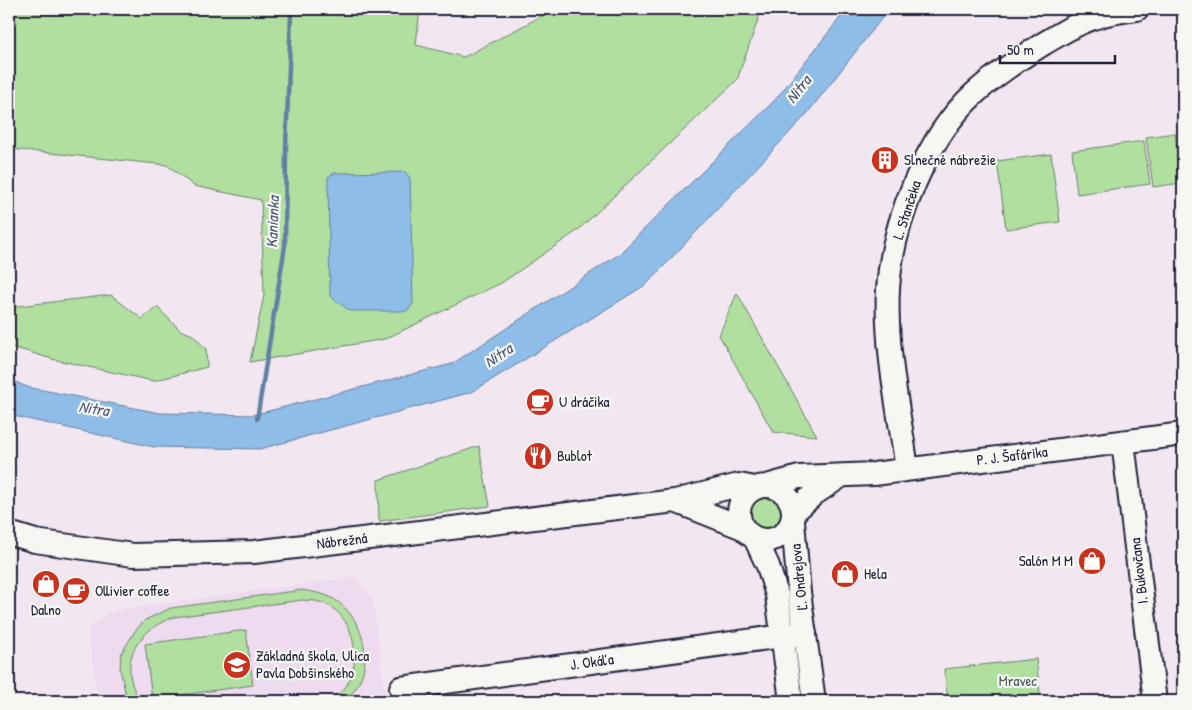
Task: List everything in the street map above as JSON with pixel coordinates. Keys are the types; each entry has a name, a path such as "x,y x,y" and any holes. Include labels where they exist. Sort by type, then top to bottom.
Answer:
{"street":[{"name":"L. Stančeka","path":"907,469 890,340 888,288 898,230 921,169 945,128 974,94 1013,62 1058,35 1099,16 1137,9"},
{"name":"P. J. Šafárika","path":"762,487 799,477 841,476 907,469 1183,434"},
{"name":"I. Bukovčana","path":"1123,442 1155,701"},
{"name":"P. J. Šafárika","path":"793,516 814,494 841,476"},
{"name":"Nábrežná","path":"9,533 36,541 133,555 254,552 675,501 739,485 762,487"},
{"path":"762,487 784,492 789,498 793,516 784,534 778,538 762,540 749,533 740,520 740,505 743,498 762,487"},
{"name":"Nábrežná","path":"675,501 749,533"},
{"name":"Ľ. Ondrejova","path":"793,516 814,701"},
{"name":"Ľ. Ondrejova","path":"749,533 768,566 777,595 791,701"},
{"path":"783,636 805,633"},
{"name":"J. Okáľa","path":"401,688 783,636"}],"shaded area":[{"name":"Základná škola, Ulica Pavla Dobšinského","path":"355,577 373,600 386,701 98,701 88,629 111,611"}],"green space":[{"path":"9,9 420,9 416,45 464,57 555,9 761,11 737,80 577,231 503,282 385,339 250,362 264,295 261,200 194,186 167,165 11,149 9,146"},
{"path":"1175,133 1181,183 1153,187 1146,137"},
{"path":"1144,141 1150,184 1077,194 1072,151"},
{"path":"1051,154 1060,222 1006,229 997,161"},
{"path":"737,293 817,436 773,432 719,335"},
{"path":"111,295 142,319 157,307 180,330 193,335 206,349 207,367 153,381 52,359 9,346 10,307"},
{"path":"479,446 490,506 379,521 378,480"},
{"path":"766,496 777,501 782,512 777,523 766,528 755,523 750,512 755,501"},
{"path":"302,590 332,598 344,607 354,619 361,633 365,662 362,676 355,690 344,701 328,701 344,689 354,666 355,652 348,626 341,615 331,607 317,601 303,600 174,617 160,623 140,640 134,650 130,662 130,674 133,687 140,701 127,700 120,669 121,654 135,631 145,620 171,608"},
{"path":"246,630 253,685 152,699 145,644"},
{"name":"Mravec","path":"1036,659 1041,701 948,701 944,669"}],"water":[{"name":"Nitra","path":"847,9 889,9 806,115 647,284 472,392 260,449 154,447 9,415 9,379 27,387 160,413 253,415 452,364 618,255 775,100"},
{"path":"405,172 410,178 413,304 407,311 350,311 330,296 328,177 334,173"}],"waterway":[{"name":"Kanianka","path":"257,419 285,246 286,147 291,13 293,9"}],"place":[{"name":"Slnečné nábrežie","path":"885,160"},
{"name":"U dráčika","path":"540,402"},
{"name":"Bublot","path":"538,456"},
{"name":"Salón M M","path":"1092,561"},
{"name":"Hela","path":"845,574"},
{"name":"Dalno","path":"46,584"},
{"name":"Ollivier coffee","path":"76,591"},
{"name":"Základná škola, Ulica Pavla Dobšinského","path":"237,665"}]}
